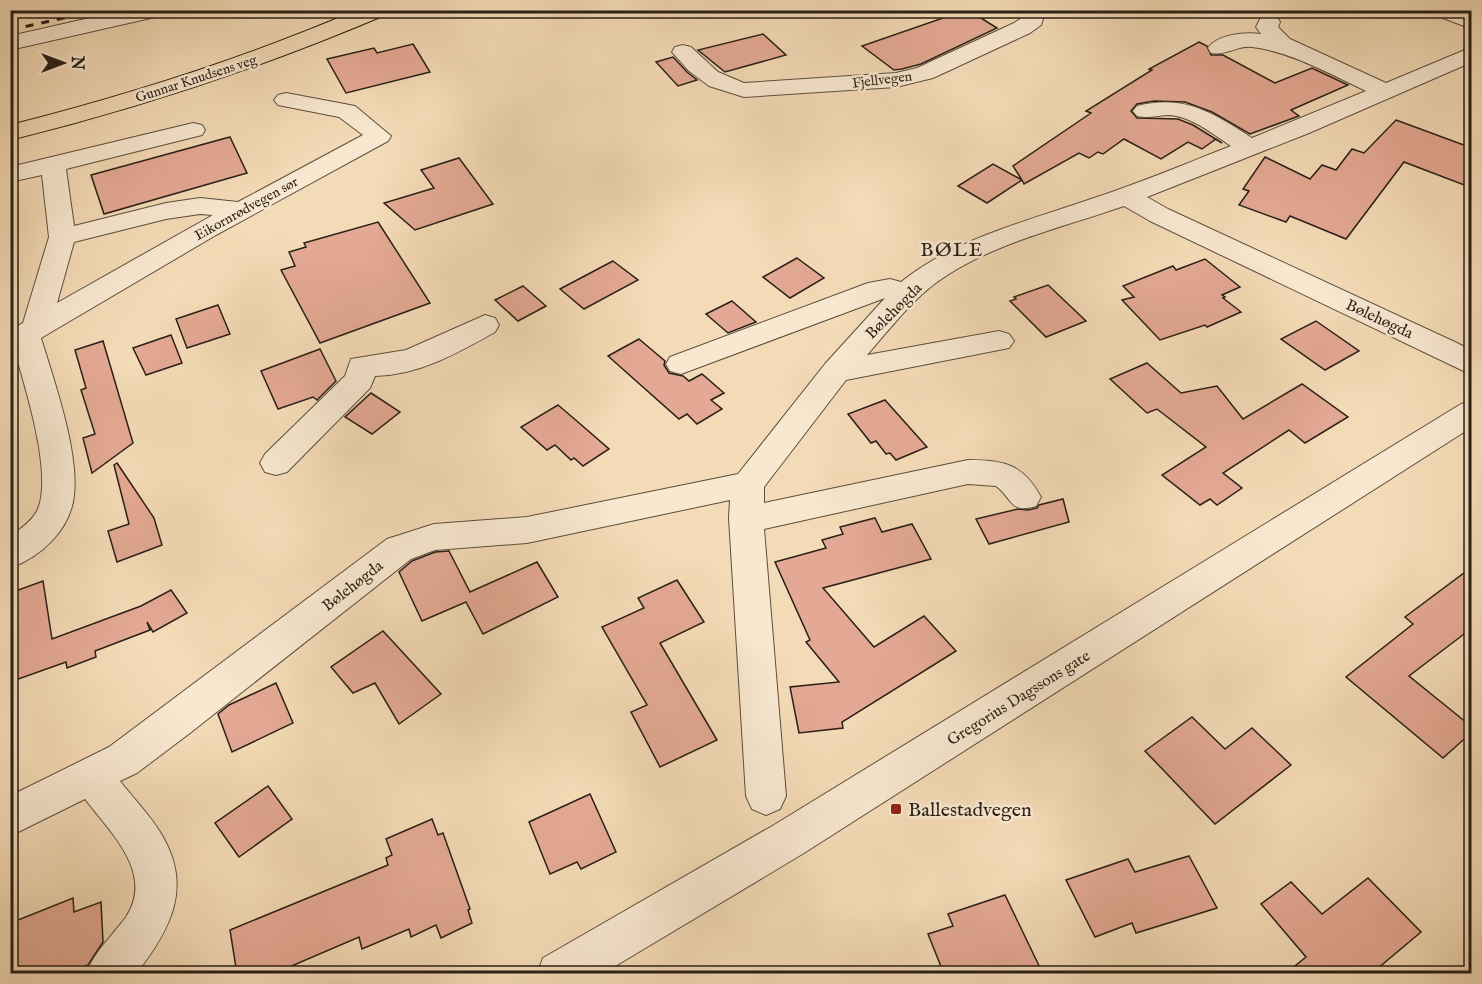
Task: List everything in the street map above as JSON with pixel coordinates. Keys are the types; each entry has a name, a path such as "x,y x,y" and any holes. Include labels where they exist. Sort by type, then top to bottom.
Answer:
{"main road":[{"name":"Gunnar Knudsens veg","path":"10,116 159,77 269,42 356,10"},
{"name":"Gunnar Knudsens veg","path":"10,133 77,116 213,74 377,10"}],"street":[{"path":"10,43 156,10"},
{"name":"Fjellvegen","path":"683,52 711,79 725,87 744,90 896,80 925,73 1022,28 1033,20 1035,10"},
{"path":"1443,10 1472,23"},
{"path":"1269,22 1267,27 1269,32 1282,44"},
{"path":"1219,48 1245,39 1282,44 1385,91"},
{"name":"Bølehøgda","path":"10,817 123,760 399,549 434,537 527,530 747,501 836,370 903,296 928,275 982,246 1126,196 1300,128 1472,54"},
{"name":"Eikornrødvegen sør","path":"24,335 242,210 380,136 347,111 286,100"},
{"path":"1145,111 1158,107 1175,107 1196,114 1249,147"},
{"path":"10,175 193,130"},
{"path":"10,554 41,531 56,508 58,492 46,415 24,335 62,237 53,165"},
{"name":"Bølehøgda","path":"1126,196 1159,215 1447,350 1472,365"},
{"path":"62,237 166,211 200,206 242,210"},
{"path":"681,364 878,290 890,288 903,296"},
{"path":"276,463 359,380 362,366 391,366 416,360 444,348 485,325"},
{"path":"836,370 876,365 944,349 999,341"},
{"name":"Gregorius Dagssons gate","path":"559,974 789,839 1472,412"},
{"path":"766,796 747,501 777,514 968,472 998,472 1020,489 1024,497"},
{"path":"92,777 146,846 156,874 157,891 144,928 108,974"}],"building":[{"path":"963,11 969,15 973,13 997,28 921,64 902,69 894,70 862,46"},
{"path":"763,34 786,55 725,72 698,50"},
{"path":"1199,42 1207,46 1211,55 1223,55 1275,83 1312,68 1348,85 1291,110 1299,116 1250,134 1212,112 1185,102 1154,101 1137,104 1131,111 1137,118 1178,119 1216,139 1202,149 1188,142 1161,159 1124,139 1103,154 1098,152 1089,158 1079,153 1024,184 1013,166 1091,113 1086,111 1152,70 1149,69"},
{"path":"413,44 430,72 346,93 327,59 374,48 377,53"},
{"path":"673,57 697,80 678,86 656,62"},
{"path":"1396,120 1472,148 1472,188 1404,162 1346,239 1290,216 1286,222 1239,205 1249,191 1243,189 1265,157 1310,179 1322,165 1336,170 1352,149 1364,153"},
{"path":"230,137 247,173 104,214 91,175"},
{"path":"459,158 493,204 415,230 384,203 434,188 421,170"},
{"path":"993,164 1022,180 987,203 958,186"},
{"path":"378,222 430,303 320,343 281,270 295,266 289,252 306,247 304,243"},
{"path":"797,258 824,278 790,298 763,277"},
{"path":"1205,259 1240,287 1222,295 1241,312 1207,327 1205,325 1160,340 1122,300 1134,297 1123,286 1173,266 1176,270"},
{"path":"613,261 638,280 584,309 560,289"},
{"path":"1048,285 1086,321 1046,337 1010,301 1016,299 1014,297"},
{"path":"523,286 546,306 518,321 495,300"},
{"path":"732,301 756,322 728,333 706,314"},
{"path":"218,305 230,334 187,348 176,319"},
{"path":"1316,321 1359,351 1325,370 1281,339"},
{"path":"171,335 182,363 146,375 133,348"},
{"path":"639,339 665,361 664,365 669,373 683,376 689,381 702,374 724,393 711,400 722,409 697,424 687,414 679,419 608,356"},
{"path":"103,341 133,443 92,473 83,438 95,434 81,390 86,388 75,350"},
{"path":"320,349 336,381 317,400 313,397 278,409 261,371"},
{"path":"1147,363 1181,393 1217,386 1243,419 1302,384 1348,417 1305,443 1289,430 1223,473 1242,488 1217,505 1210,499 1200,505 1162,475 1206,447 1157,409 1147,413 1110,379"},
{"path":"371,393 400,412 372,434 345,417"},
{"path":"885,400 927,447 896,460 890,453 886,454 876,441 871,443 848,414"},
{"path":"558,405 609,449 583,466 574,458 571,460 555,445 547,450 521,427"},
{"path":"117,463 154,518 162,545 117,562 108,531 129,524 114,465"},
{"path":"1063,499 1069,522 989,544 976,519 1018,509 1037,508 1039,505"},
{"path":"875,518 882,532 912,524 931,559 823,588 874,647 924,616 956,651 842,722 843,728 799,733 790,687 839,682 806,642 810,640 775,562 826,548 822,540 843,534 840,527"},
{"path":"449,551 470,592 537,562 558,597 483,634 466,602 422,621 399,572 412,561 435,552"},
{"path":"1472,567 1472,628 1409,676 1472,727 1472,732 1443,758 1346,677 1413,624 1405,617"},
{"path":"677,580 704,622 660,643 717,740 660,767 631,712 647,705 602,627 644,608 638,598"},
{"path":"43,581 52,639 141,606 171,590 187,613 153,632 147,622 150,630 95,651 96,657 67,668 66,662 10,682 10,593"},
{"path":"383,631 441,694 399,724 375,683 353,693 331,667"},
{"path":"276,683 293,723 232,752 218,714 229,705"},
{"path":"1192,717 1225,749 1252,728 1291,765 1215,824 1145,751"},
{"path":"268,786 292,819 239,857 215,823"},
{"path":"590,794 616,852 581,869 577,862 550,874 529,822"},
{"path":"432,819 438,835 443,833 470,909 468,910 472,923 441,938 436,925 411,937 409,929 362,949 359,937 273,974 237,974 230,930 388,865 386,858 392,855 386,839"},
{"path":"1189,856 1217,908 1136,933 1132,923 1095,937 1066,880 1128,859 1135,872"},
{"path":"1368,878 1421,932 1371,974 1285,974 1306,957 1261,904 1291,882 1322,914"},
{"path":"1005,895 1043,974 944,974 928,934 953,926 948,914"},
{"path":"73,898 74,912 101,902 103,942 88,965 64,974 15,974 13,922"}],"railway":[{"path":"10,30 99,10"}],"place":[{"name":"Ballestadvegen","path":"896,809"}],"district":[{"name":"BØLE","path":"952,249"}]}
